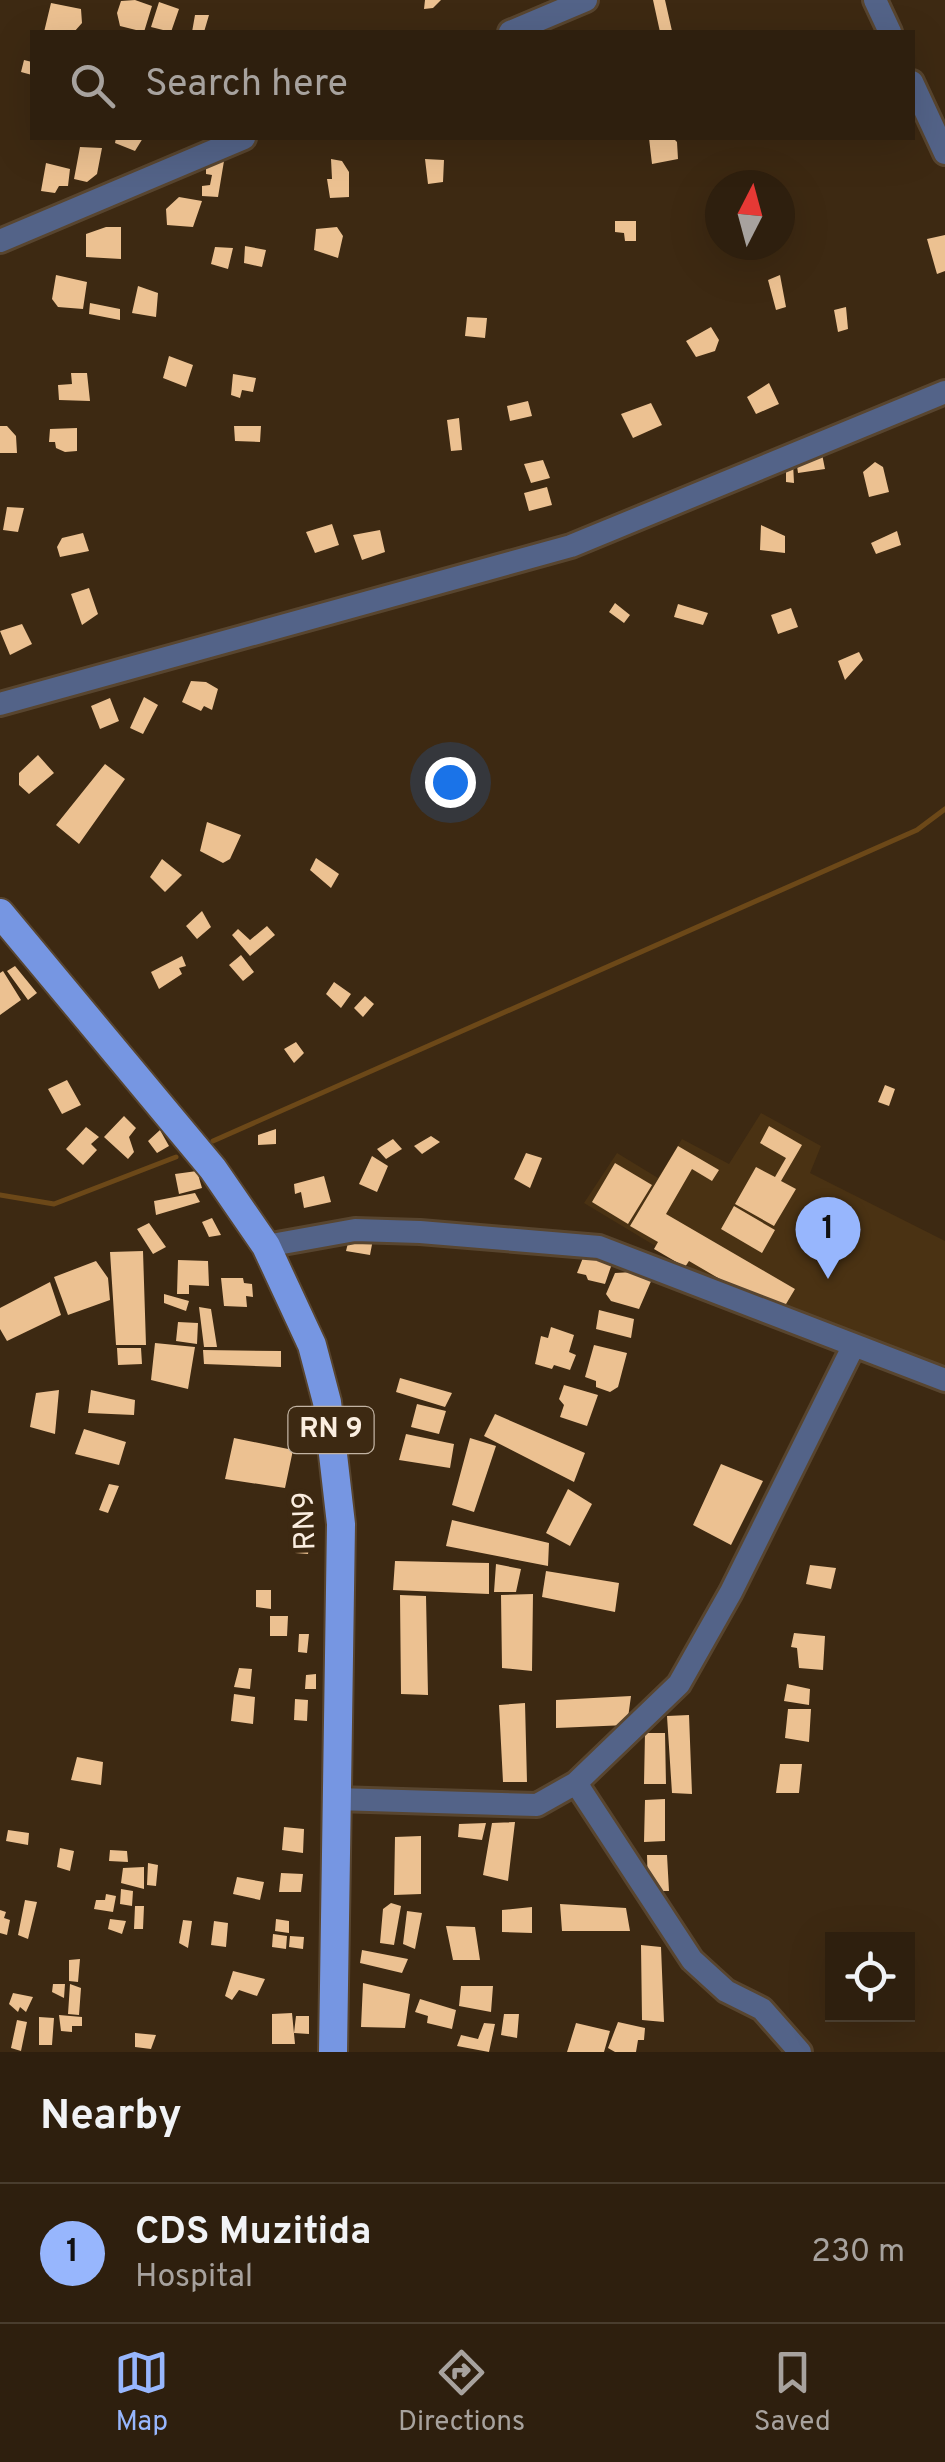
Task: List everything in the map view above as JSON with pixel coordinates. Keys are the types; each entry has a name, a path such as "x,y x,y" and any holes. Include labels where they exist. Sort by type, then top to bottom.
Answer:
{"main road":[{"name":"RN9","path":"0,913 213,1169 266,1246 312,1345 335,1456 341,1524 332,2052"}],"street":[{"path":"515,30 586,0"},
{"path":"875,0 889,30"},
{"path":"915,88 945,153"},
{"path":"0,241 239,140"},
{"path":"0,704 571,546 945,392"},
{"path":"266,1246 356,1230 599,1248 945,1380"},
{"path":"336,1799 536,1805 576,1783 679,1684 731,1592 853,1347"},
{"path":"576,1783 692,1960 726,1991 762,2010 800,2052"}],"shaded area":[{"path":"761,1113 821,1146 810,1173 945,1241 945,1395 775,1318 584,1203 617,1153 658,1178 682,1139 729,1164"}],"building":[{"path":"135,0 152,6 145,30 120,26 117,13 121,1"},
{"path":"425,0 441,0 433,8 424,9"},
{"path":"653,0 665,0 672,30 660,30"},
{"path":"159,2 179,9 172,30 151,27"},
{"path":"51,3 81,9 82,23 76,30 44,30"},
{"path":"195,15 209,15 205,30 192,30"},
{"path":"24,60 30,62 30,74 21,72"},
{"path":"116,140 142,140 135,151"},
{"path":"649,140 677,142 678,159 652,164"},
{"path":"80,147 102,148 97,174 87,182 74,179"},
{"path":"331,159 342,161 349,172 349,197 330,198 327,179 332,179"},
{"path":"425,159 444,160 443,182 428,184"},
{"path":"224,161 218,197 202,196 202,186 210,185 212,175 206,174 206,164"},
{"path":"46,163 70,169 68,186 59,186 55,193 41,191"},
{"path":"179,197 202,201 193,227 167,225 166,209"},
{"path":"615,221 636,221 636,241 625,241 624,233 615,232"},
{"path":"121,227 121,259 86,257 86,234"},
{"path":"337,227 343,236 338,258 314,250 316,229"},
{"path":"945,235 945,271 937,274 927,239"},
{"path":"245,246 266,250 262,267 244,263"},
{"path":"215,247 233,248 228,269 211,264"},
{"path":"56,275 87,282 83,309 58,307 52,299"},
{"path":"780,275 786,307 776,310 768,280"},
{"path":"138,286 158,293 156,317 132,313"},
{"path":"90,303 120,309 120,320 89,314"},
{"path":"846,307 848,329 838,332 834,310"},
{"path":"467,317 487,318 485,338 465,336"},
{"path":"711,327 719,340 715,351 696,357 686,341"},
{"path":"169,356 193,365 186,387 163,378"},
{"path":"71,373 87,373 90,401 59,400 58,385 72,384"},
{"path":"233,374 256,378 253,392 242,390 240,398 231,395"},
{"path":"769,383 779,404 756,414 747,397"},
{"path":"528,401 532,416 510,421 507,406"},
{"path":"651,403 662,425 633,438 621,414"},
{"path":"459,418 462,450 451,451 447,420"},
{"path":"0,426 7,426 16,436 17,453 0,453"},
{"path":"234,426 261,426 260,442 235,441"},
{"path":"77,428 77,451 65,452 56,448 55,442 49,442 50,429"},
{"path":"821,449 825,469 798,473 796,459"},
{"path":"543,460 550,478 531,483 524,464"},
{"path":"875,462 883,467 889,492 869,497 863,472"},
{"path":"793,463 794,483 786,482 786,464"},
{"path":"547,487 552,505 529,511 524,493"},
{"path":"7,507 24,508 18,532 3,530"},
{"path":"332,524 339,545 315,553 306,532"},
{"path":"761,525 785,536 785,553 760,550"},
{"path":"380,530 385,552 362,560 353,535"},
{"path":"897,531 901,545 876,554 871,543"},
{"path":"83,533 89,551 60,557 57,547 62,538"},
{"path":"89,588 98,614 82,625 71,594"},
{"path":"615,603 630,615 624,623 609,612"},
{"path":"678,604 708,613 703,625 674,617"},
{"path":"791,608 798,627 778,634 771,615"},
{"path":"22,624 32,644 10,655 0,631"},
{"path":"859,652 863,660 845,680 838,661"},
{"path":"191,681 206,682 218,689 212,710 204,706 201,711 182,702"},
{"path":"144,697 158,705 143,734 130,728"},
{"path":"110,698 119,721 100,729 91,706"},
{"path":"38,755 54,773 29,794 19,785 19,773"},
{"path":"105,764 125,779 79,844 56,825"},
{"path":"207,822 241,835 230,859 223,863 200,851"},
{"path":"316,858 339,874 331,888 310,870"},
{"path":"162,859 182,875 165,892 150,877"},
{"path":"202,911 211,927 197,939 186,926"},
{"path":"267,926 275,935 250,956 232,935 238,929 250,940"},
{"path":"241,955 254,972 243,981 229,965"},
{"path":"182,956 186,966 179,968 182,974 159,989 151,972"},
{"path":"15,966 37,993 28,1000 7,971"},
{"path":"3,971 21,1000 0,1015 0,973"},
{"path":"334,982 351,994 341,1008 326,994"},
{"path":"365,996 374,1004 363,1017 354,1008"},
{"path":"296,1042 304,1053 294,1063 284,1049"},
{"path":"67,1080 81,1105 62,1114 48,1089"},
{"path":"885,1085 895,1089 889,1106 878,1102"},
{"path":"124,1116 136,1128 129,1137 134,1152 128,1159 104,1137"},
{"path":"769,1126 802,1145 781,1181 796,1189 774,1226 735,1204 756,1167 775,1177 786,1158 760,1143"},
{"path":"86,1127 99,1137 91,1144 97,1150 83,1165 66,1149"},
{"path":"276,1129 276,1144 258,1145 258,1135"},
{"path":"160,1130 169,1146 157,1153 148,1141"},
{"path":"431,1136 440,1142 422,1154 414,1146"},
{"path":"393,1139 402,1149 386,1159 377,1149"},
{"path":"678,1146 719,1170 712,1181 692,1169 666,1214 795,1289 780,1314 689,1261 685,1267 654,1249 658,1242 630,1226"},
{"path":"526,1153 542,1158 530,1188 514,1179"},
{"path":"372,1156 388,1166 377,1192 359,1184"},
{"path":"615,1163 652,1185 628,1224 592,1202"},
{"path":"197,1171 202,1188 179,1194 175,1174"},
{"path":"324,1176 331,1202 304,1208 301,1192 295,1194 294,1184"},
{"path":"195,1193 200,1202 156,1215 154,1201"},
{"path":"734,1206 775,1230 762,1253 721,1229"},
{"path":"212,1218 221,1235 209,1237 202,1222"},
{"path":"149,1223 166,1247 153,1254 137,1229"},
{"path":"374,1234 370,1255 346,1251 348,1243 342,1240"},
{"path":"586,1250 615,1255 605,1284 577,1273"},
{"path":"143,1251 146,1345 116,1345 110,1252"},
{"path":"178,1260 208,1261 209,1286 189,1285 189,1294 177,1294"},
{"path":"96,1261 108,1278 110,1300 68,1315 54,1277"},
{"path":"633,1272 652,1279 639,1309 611,1301 606,1294 615,1273"},
{"path":"221,1278 243,1278 244,1283 252,1284 253,1297 246,1296 247,1307 224,1306"},
{"path":"50,1282 61,1315 7,1341 0,1329 0,1308"},
{"path":"164,1294 189,1301 186,1311 164,1303"},
{"path":"199,1307 211,1309 217,1347 204,1347"},
{"path":"599,1310 634,1319 631,1338 596,1329"},
{"path":"178,1322 198,1323 197,1344 176,1341"},
{"path":"551,1327 574,1335 569,1352 576,1355 570,1370 535,1364 541,1336 548,1338"},
{"path":"155,1343 195,1347 188,1389 151,1380"},
{"path":"594,1345 627,1353 618,1387 610,1392 585,1377"},
{"path":"117,1348 141,1348 142,1364 118,1365"},
{"path":"203,1350 281,1351 281,1367 204,1364"},
{"path":"400,1378 452,1393 445,1407 396,1392"},
{"path":"564,1385 598,1395 587,1426 560,1417 564,1405 559,1399"},
{"path":"59,1390 55,1434 30,1427 36,1393"},
{"path":"91,1390 135,1400 134,1415 88,1413"},
{"path":"417,1404 446,1411 439,1434 411,1427"},
{"path":"495,1414 585,1453 574,1482 484,1436"},
{"path":"84,1429 126,1442 119,1465 75,1454"},
{"path":"406,1434 454,1444 450,1468 399,1460"},
{"path":"234,1438 293,1450 285,1488 225,1479"},
{"path":"470,1438 496,1446 474,1512 452,1505"},
{"path":"721,1464 763,1481 731,1545 693,1525"},
{"path":"109,1484 119,1486 108,1513 99,1510"},
{"path":"568,1489 592,1504 570,1546 546,1533"},
{"path":"452,1520 549,1543 548,1566 446,1546"},
{"path":"295,1528 312,1529 308,1554 295,1553"},
{"path":"395,1561 489,1563 489,1594 393,1590"},
{"path":"496,1564 521,1569 516,1592 494,1592"},
{"path":"810,1565 836,1568 831,1589 806,1584"},
{"path":"546,1571 619,1583 615,1612 542,1597"},
{"path":"256,1590 271,1590 271,1609 256,1607"},
{"path":"533,1594 532,1671 502,1668 501,1595"},
{"path":"400,1595 426,1596 428,1695 401,1694"},
{"path":"270,1616 288,1616 287,1636 270,1636"},
{"path":"794,1633 825,1636 823,1670 799,1668 797,1648 791,1647"},
{"path":"299,1634 309,1634 307,1653 298,1652"},
{"path":"239,1668 252,1669 250,1689 234,1687"},
{"path":"316,1674 316,1689 305,1689 306,1675"},
{"path":"787,1684 810,1689 809,1705 784,1701"},
{"path":"234,1694 255,1697 253,1724 231,1721"},
{"path":"631,1696 627,1725 556,1728 556,1700"},
{"path":"295,1699 308,1700 307,1721 294,1720"},
{"path":"525,1703 527,1782 503,1782 499,1705"},
{"path":"788,1709 811,1709 809,1742 785,1738"},
{"path":"689,1715 692,1794 672,1793 667,1716"},
{"path":"645,1733 665,1733 666,1784 644,1784"},
{"path":"77,1757 103,1762 101,1785 71,1780"},
{"path":"780,1764 802,1764 799,1793 776,1793"},
{"path":"665,1799 665,1841 644,1842 645,1800"},
{"path":"515,1822 508,1881 483,1875 492,1823"},
{"path":"486,1823 482,1840 458,1837 459,1824"},
{"path":"284,1827 304,1829 303,1853 282,1850"},
{"path":"8,1830 29,1833 28,1845 6,1841"},
{"path":"421,1836 421,1894 394,1895 395,1837"},
{"path":"60,1848 74,1851 70,1871 57,1867"},
{"path":"110,1850 127,1851 128,1862 109,1861"},
{"path":"647,1855 667,1855 669,1891 648,1891"},
{"path":"148,1863 158,1865 156,1886 147,1885"},
{"path":"144,1867 144,1889 121,1883 123,1868"},
{"path":"281,1873 303,1874 301,1892 279,1892"},
{"path":"237,1877 264,1882 260,1900 233,1894"},
{"path":"121,1889 133,1891 132,1906 120,1904"},
{"path":"106,1894 116,1896 113,1912 94,1909 96,1900 105,1900"},
{"path":"25,1900 37,1902 28,1939 18,1935"},
{"path":"391,1903 401,1906 394,1945 380,1943 383,1909"},
{"path":"560,1904 626,1908 630,1931 562,1931"},
{"path":"135,1906 144,1906 143,1929 134,1929"},
{"path":"532,1907 532,1933 502,1932 502,1910"},
{"path":"0,1910 10,1920 7,1935 0,1933"},
{"path":"407,1911 422,1913 415,1949 403,1944"},
{"path":"110,1919 126,1921 122,1934 108,1929"},
{"path":"276,1919 289,1921 289,1933 275,1931"},
{"path":"183,1920 192,1921 188,1948 179,1943"},
{"path":"214,1921 228,1923 226,1947 211,1945"},
{"path":"446,1926 475,1927 480,1960 453,1960"},
{"path":"273,1934 287,1936 286,1949 272,1947"},
{"path":"290,1936 304,1937 303,1949 289,1947"},
{"path":"641,1945 661,1947 664,2022 642,2020"},
{"path":"362,1950 408,1959 402,1973 360,1963"},
{"path":"80,1959 78,1982 69,1981 69,1960"},
{"path":"233,1971 265,1979 257,1996 239,1990 232,2000 225,1996"},
{"path":"363,1983 410,1994 405,2028 361,2027"},
{"path":"53,1984 65,1984 64,1998 52,1992"},
{"path":"70,1984 81,1988 79,2015 68,2014"},
{"path":"461,1986 493,1986 491,2012 459,2006"},
{"path":"13,1993 33,1997 26,2012 20,2007 18,2012 9,2004"},
{"path":"420,1999 456,2010 452,2029 427,2023 428,2016 415,2012"},
{"path":"292,2013 295,2044 272,2044 272,2014"},
{"path":"504,2014 519,2014 517,2038 501,2035"},
{"path":"59,2015 82,2017 82,2026 72,2026 72,2032 61,2031"},
{"path":"296,2016 309,2016 309,2034 294,2033"},
{"path":"39,2017 54,2018 52,2045 39,2045"},
{"path":"17,2020 27,2022 21,2051 11,2048"},
{"path":"618,2022 645,2028 644,2040 638,2040 636,2052 608,2048"},
{"path":"484,2023 495,2024 489,2052 457,2046 461,2035 478,2039"},
{"path":"576,2023 610,2031 604,2052 567,2052"},
{"path":"135,2033 156,2035 151,2049 135,2047"}],"waterway":[{"path":"213,1141 917,830 945,809"},
{"path":"0,1195 54,1204 176,1157"}],"place":[{"name":"CDS Muzitida","path":"828,1279"}]}
